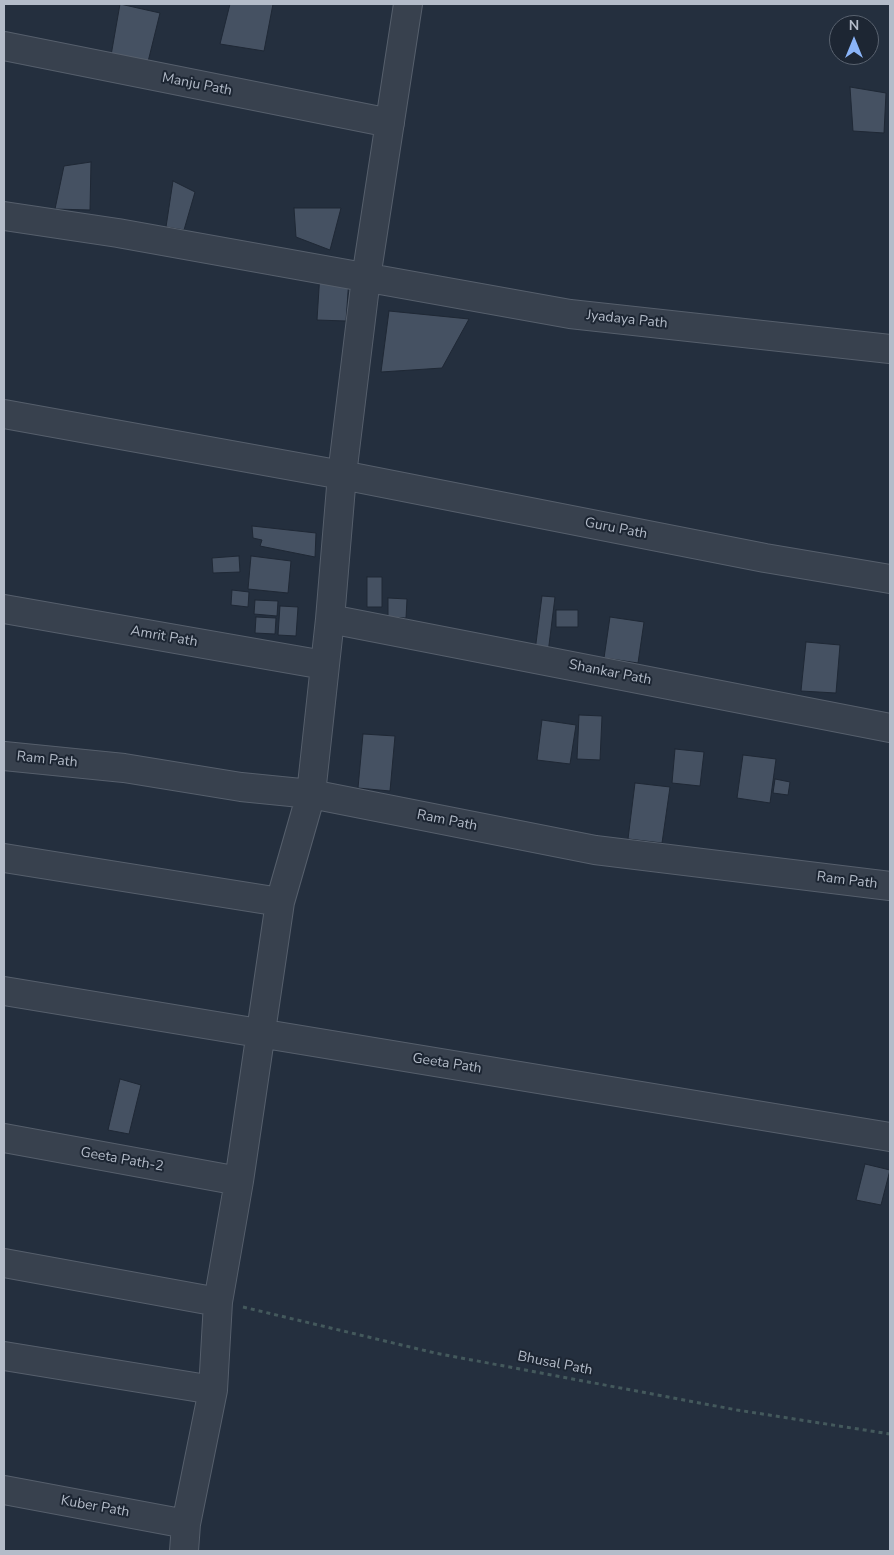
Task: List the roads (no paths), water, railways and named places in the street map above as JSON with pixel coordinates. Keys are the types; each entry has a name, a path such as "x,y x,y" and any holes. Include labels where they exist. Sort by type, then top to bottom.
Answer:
{"street":[{"path":"184,1551 186,1524 213,1390 218,1302 239,1181 280,902 311,794 330,618 342,475 366,278 390,123 401,5"},
{"name":"Manju Path","path":"4,46 390,123"},
{"name":"Jyadaya Path","path":"4,216 118,233 570,314 890,349"},
{"name":"Guru Path","path":"4,414 342,475 766,558 890,579"},
{"name":"Amrit Path","path":"4,609 324,665"},
{"name":"Shankar Path","path":"330,618 890,728"},
{"name":"Ram Path","path":"4,756 124,768 241,787 311,794 594,850 890,886"},
{"path":"4,858 280,902"},
{"name":"Geeta Path","path":"4,991 890,1137"},
{"name":"Geeta Path-2","path":"4,1138 239,1181"},
{"path":"4,1263 218,1302"},
{"path":"4,1356 213,1390"},
{"name":"Kuber Path","path":"4,1490 186,1524"}]}
